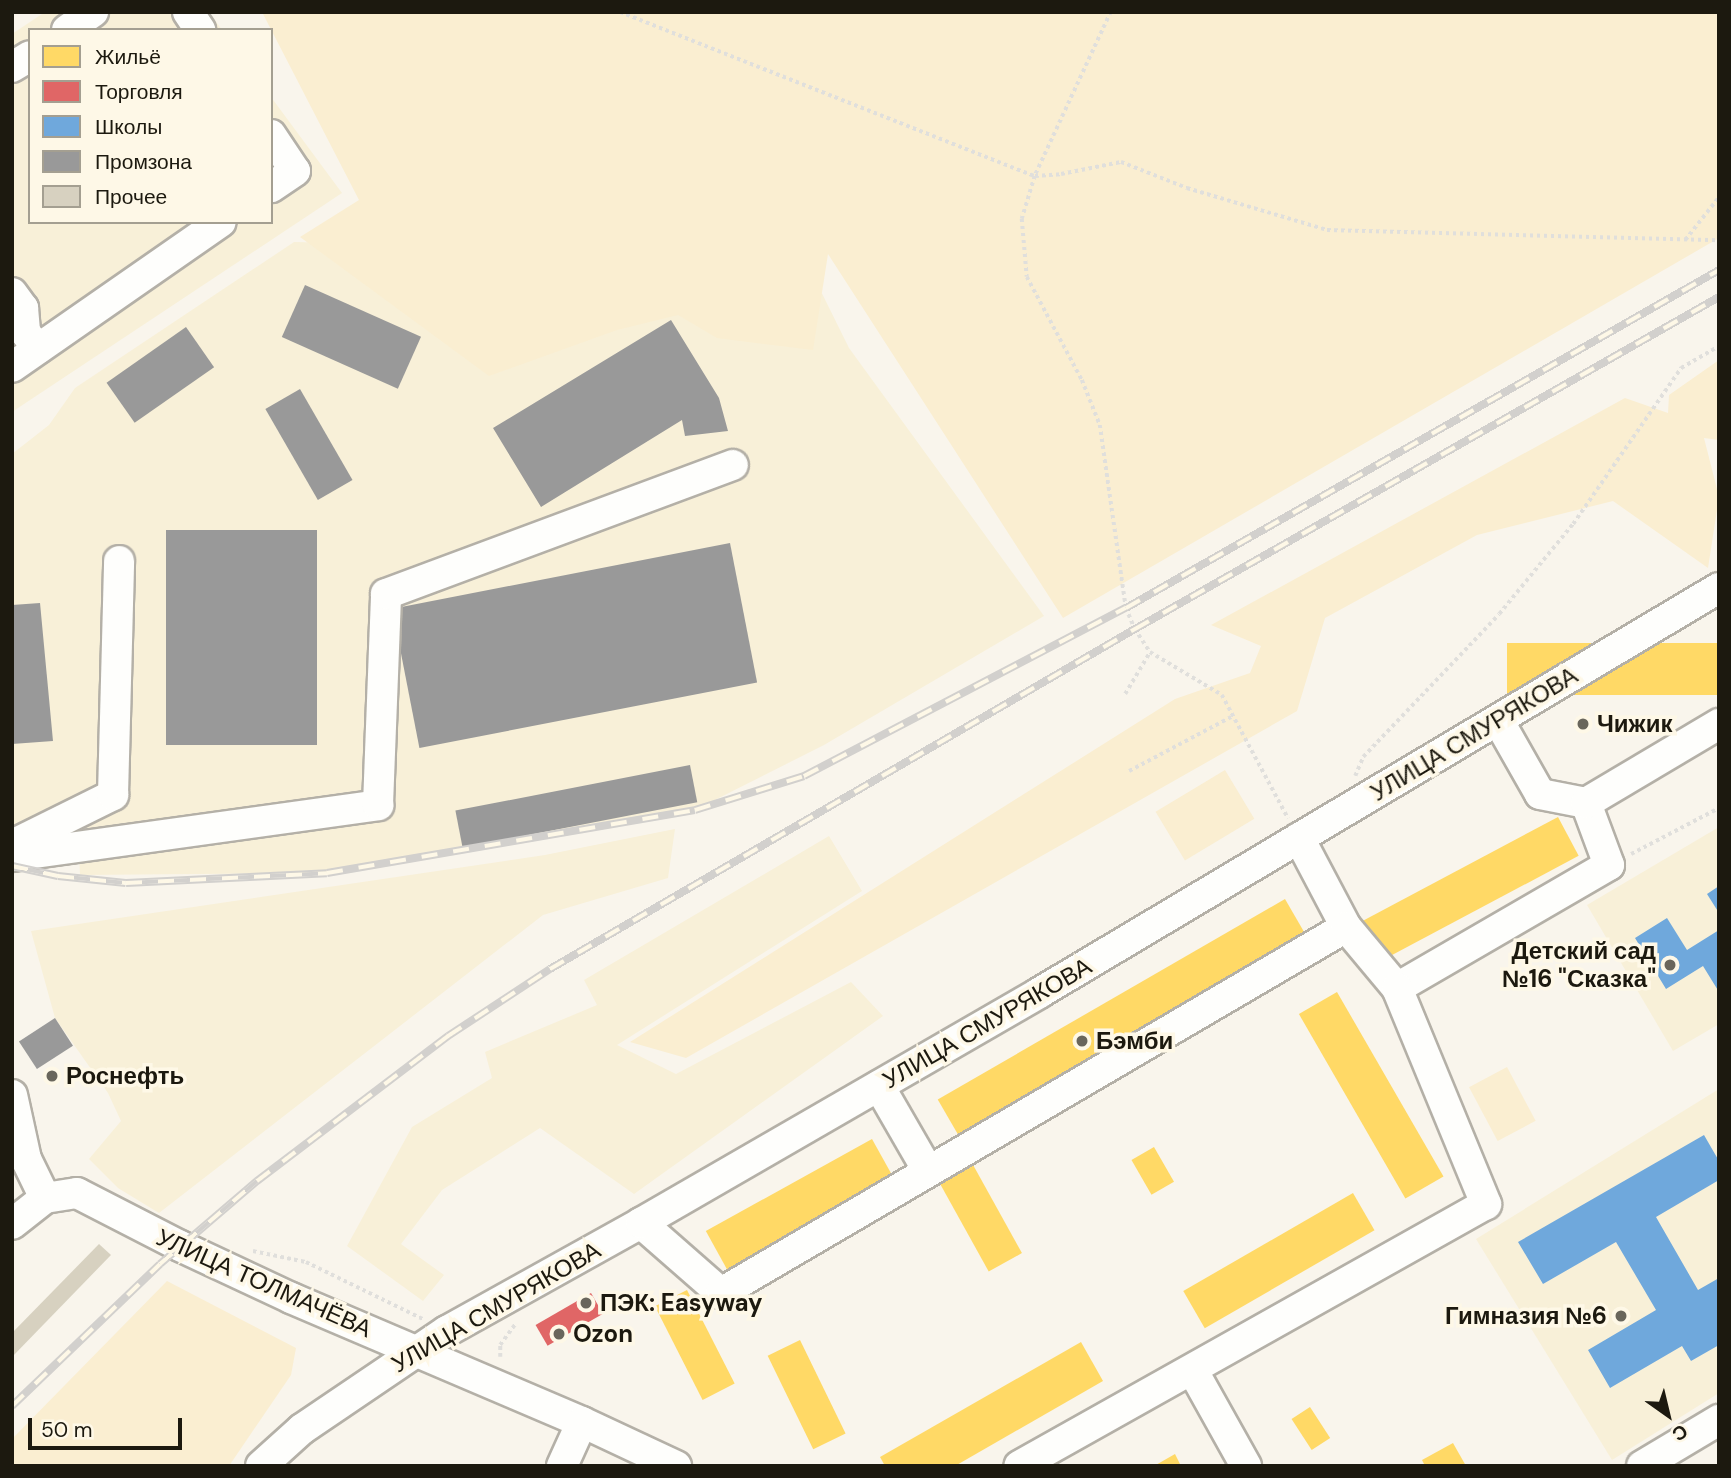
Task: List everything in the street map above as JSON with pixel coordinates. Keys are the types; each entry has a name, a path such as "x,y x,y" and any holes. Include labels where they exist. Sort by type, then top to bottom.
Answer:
{"street":[{"path":"71,28 93,12"},
{"path":"188,12 199,28"},
{"path":"12,67 28,56"},
{"path":"273,138 295,171 273,186"},
{"path":"12,367 218,224"},
{"path":"12,293 23,308 25,332 38,349"},
{"path":"12,856 378,805 386,594 733,465"},
{"path":"12,845 113,795 118,561"},
{"name":"УЛИЦА СМУРЯКОВА","path":"261,1466 302,1429 416,1351 879,1086 1719,588"},
{"path":"1498,720 1540,794 1586,803 1719,724"},
{"path":"1397,988 1609,865 1586,803"},
{"path":"1019,1466 1193,1371 1486,1203 1397,988 1346,927 1299,838"},
{"path":"641,1223 721,1293 1346,927"},
{"path":"879,1086 928,1171"},
{"path":"12,1095 17,1158 45,1198 12,1224"},
{"name":"УЛИЦА ТОЛМАЧЁВА","path":"45,1198 77,1193 189,1251 583,1422 676,1466"},
{"path":"1193,1371 1246,1466"},
{"path":"1642,1466 1719,1420"},
{"path":"562,1466 583,1422"}],"path":[{"path":"620,12 1035,176 1061,174 1121,162 1187,188 1327,230 1719,240"},
{"path":"1111,12 1035,176 1022,219 1027,277 1082,380 1100,425 1126,608 1150,652 1222,695 1299,838"},
{"path":"1685,240 1719,197"},
{"path":"1353,780 1363,757 1499,614 1573,524 1681,368 1719,346"},
{"path":"1125,694 1150,652"},
{"path":"1129,771 1233,716"},
{"path":"1609,865 1719,808"}],"shaded area":[{"path":"45,12 209,12 221,28 28,28 28,224 273,224 273,100 342,193 12,412 12,34"},
{"path":"262,12 1719,12 1719,238 1063,618 828,254 813,350 717,338 678,315 617,330 489,376 300,237 359,200 273,33 273,28 270,28"},
{"path":"294,242 802,253 849,348 1044,616 824,745 695,810 327,873 80,875 78,829 12,845 12,454 49,425 75,388"},
{"path":"1719,360 1719,440 1704,438 1719,497 1708,568 1613,501 1477,535 1325,618 1297,711 686,1058 630,1042 1175,699 1250,673 1261,646 1211,625 1625,398 1668,413 1669,395"},
{"path":"1225,770 1254,819 1185,861 1156,812"},
{"name":"Детский сад №16 \"Сказка\"","path":"1719,827 1719,1024 1673,1051 1587,905"},
{"path":"675,829 668,878 543,915 159,1213 118,1188 89,1159 121,1121 108,1093 55,1018 31,931 545,855"},
{"path":"829,836 862,891 617,1045 676,1074 851,982 883,1016 634,1194 540,1128 442,1190 401,1244 444,1275 423,1301 347,1246 412,1127 492,1078 485,1052 597,1005 584,980"},
{"path":"1507,1067 1536,1121 1498,1141 1469,1087"},
{"name":"Гимназия №6","path":"1719,1089 1719,1393 1612,1460 1476,1239"},
{"path":"167,1281 296,1348 291,1375 229,1466 12,1466 12,1439"}],"building: Жильё":[{"path":"1507,643 1719,643 1719,695 1507,695"},
{"path":"1558,817 1579,856 1382,961 1361,922"},
{"path":"1285,899 1307,937 960,1138 938,1100"},
{"path":"1337,992 1444,1176 1405,1198 1299,1014"},
{"path":"872,1139 894,1178 728,1270 706,1231"},
{"path":"1154,1147 1174,1182 1151,1195 1131,1160"},
{"path":"972,1163 1022,1253 989,1272 939,1181"},
{"path":"1353,1193 1374,1230 1205,1328 1183,1291"},
{"path":"687,1290 735,1384 703,1400 655,1306"},
{"path":"800,1340 846,1433 813,1449 768,1356"},
{"path":"1081,1342 1103,1381 955,1466 885,1466 880,1457"},
{"path":"1310,1407 1330,1438 1312,1450 1292,1419"},
{"path":"1453,1443 1466,1466 1425,1466 1422,1460"},
{"path":"1175,1454 1181,1466 1154,1466"}],"building: Торговля":[{"path":"591,1293 603,1314 548,1346 536,1325"}],"building: Школы":[{"path":"1719,886 1719,913 1707,894"},
{"path":"1667,918 1687,950 1719,930 1719,992 1703,966 1666,989 1635,938"},
{"path":"1704,1135 1719,1161 1719,1180 1656,1217 1698,1290 1719,1278 1719,1345 1691,1361 1682,1346 1610,1388 1588,1350 1656,1310 1616,1242 1543,1284 1518,1242"}],"building: Промзона":[{"path":"305,285 421,337 398,389 282,337"},
{"path":"671,320 719,398 728,431 685,436 682,420 541,507 493,428"},
{"path":"186,327 214,367 135,423 107,383"},
{"path":"300,389 352,480 318,500 265,409"},
{"path":"166,530 317,530 317,745 166,745"},
{"path":"730,543 757,682 419,748 392,609"},
{"path":"40,603 53,741 12,744 12,605"},
{"path":"690,765 697,802 463,848 455,811"},
{"path":"55,1018 73,1046 37,1069 19,1041"}],"building: Прочее":[{"path":"99,1244 111,1255 12,1357 12,1333"}],"railway":[{"path":"12,866 58,876 126,883 327,873 695,810 804,776 1126,608 1719,270"},
{"path":"12,1406 160,1264 257,1181 448,1036 550,969 1135,629 1719,297"}],"place":[{"name":"Чижик","path":"1583,724"},
{"name":"Детский сад №16 \"Сказка\"","path":"1670,965"},
{"name":"Бэмби","path":"1082,1041"},
{"name":"Роснефть","path":"52,1076"},
{"name":"ПЭК: Easyway","path":"586,1303"},
{"name":"Гимназия №6","path":"1621,1316"},
{"name":"Ozon","path":"559,1334"}]}
